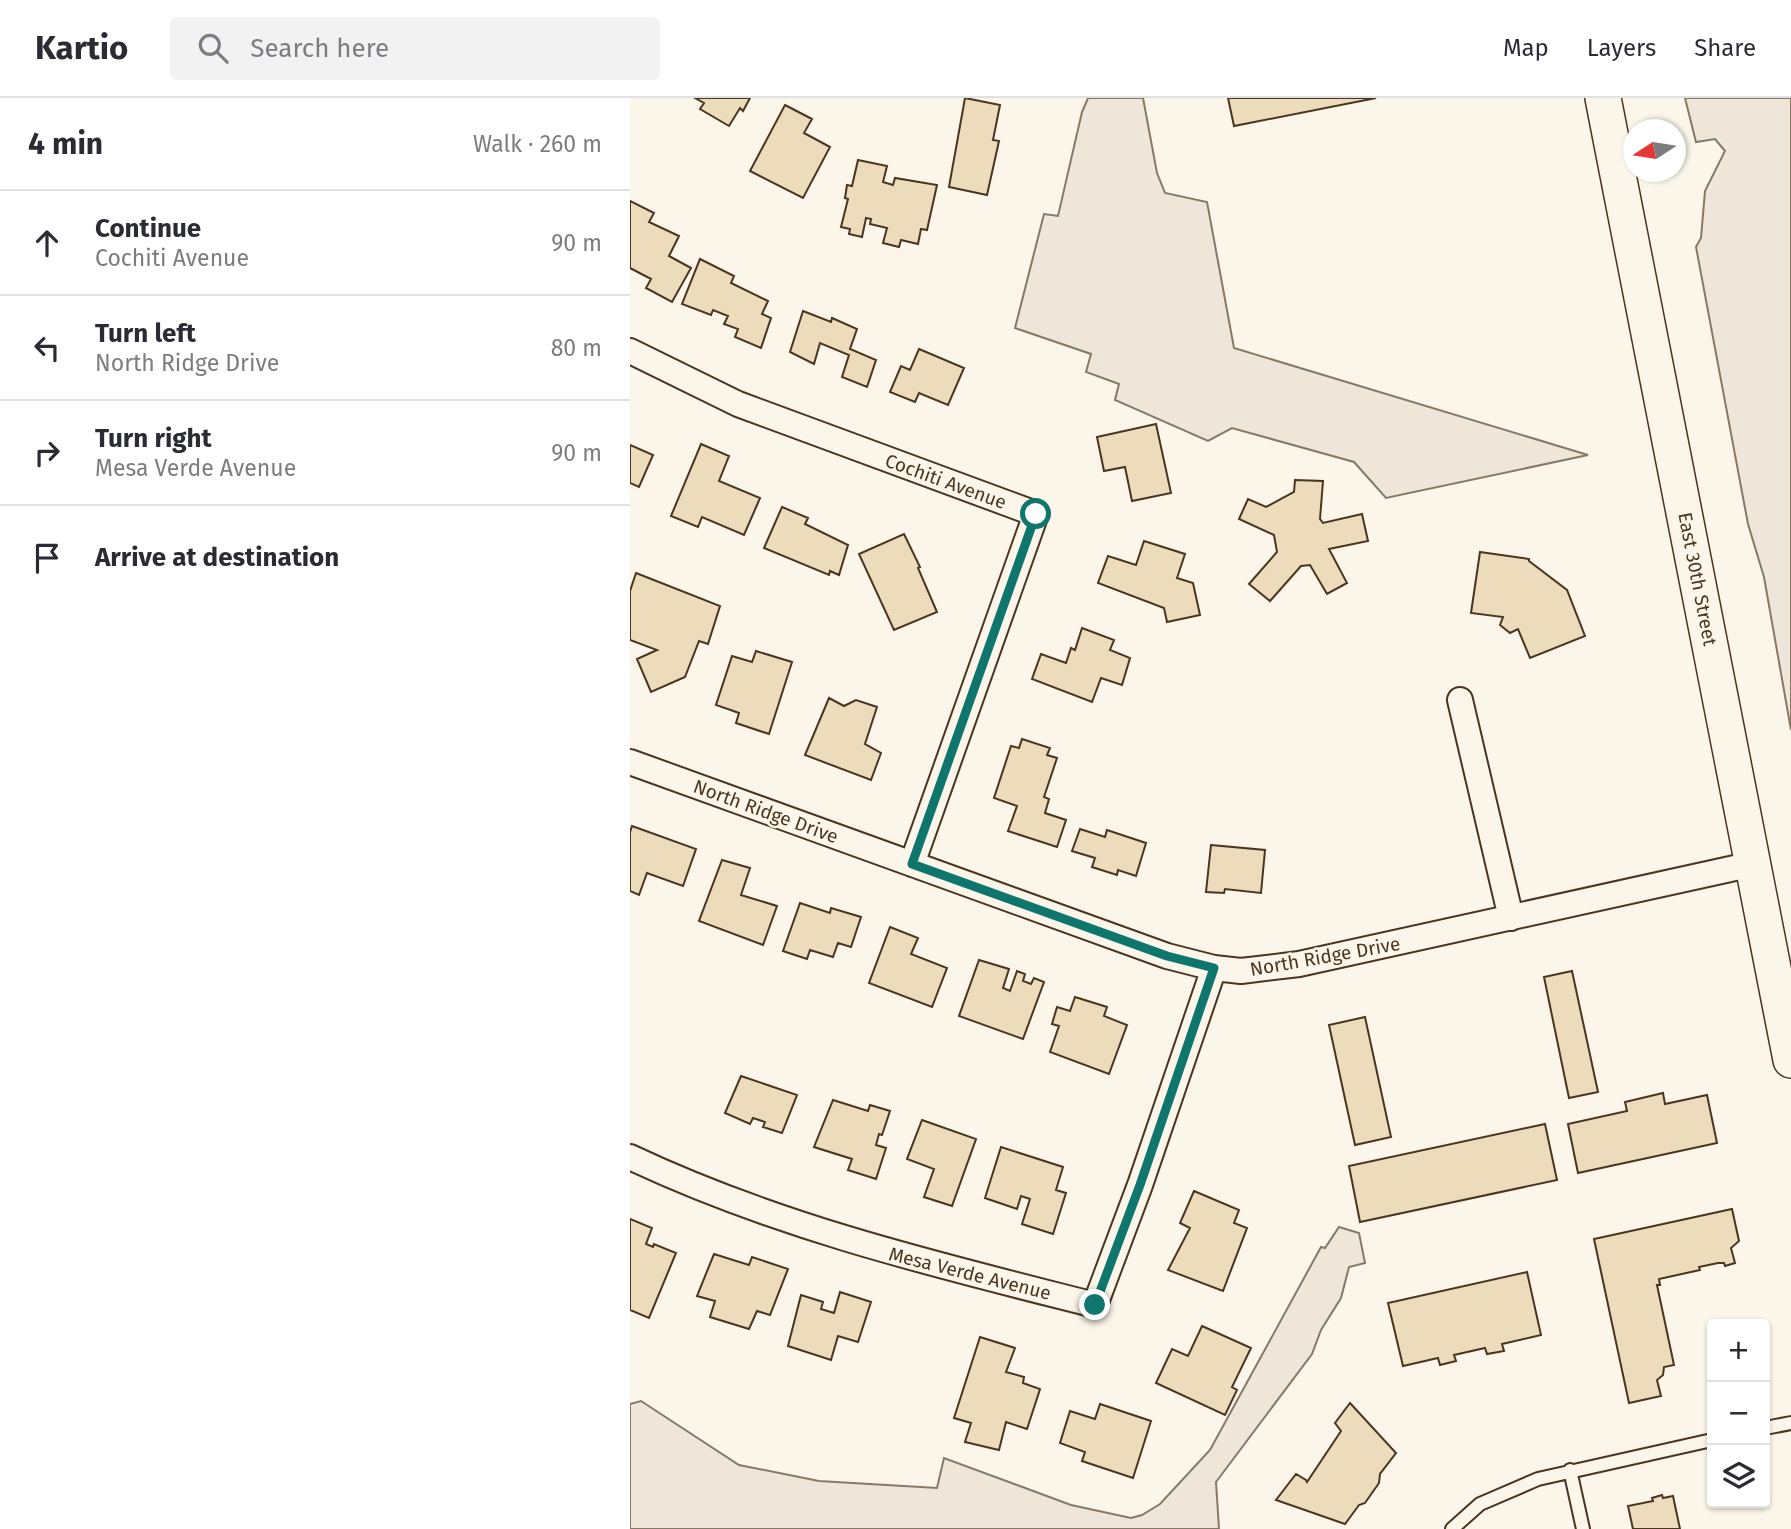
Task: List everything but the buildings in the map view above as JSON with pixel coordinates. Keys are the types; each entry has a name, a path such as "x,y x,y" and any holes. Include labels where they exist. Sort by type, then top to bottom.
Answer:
{"main road":[{"name":"East 30th Street","path":"1603,98 1791,1060"}],"street":[{"name":"Cochiti Avenue","path":"630,351 738,404 1036,514 912,864"},
{"path":"1460,700 1511,918"},
{"name":"North Ridge Drive","path":"630,762 1167,956 1214,968 1241,971 1299,964 1753,864"},
{"name":"Mesa Verde Avenue","path":"630,1157 676,1179 790,1222 887,1252 1095,1305 1140,1185 1214,968"}],"lane":[{"path":"1770,1427 1791,1423"},
{"path":"1452,1529 1480,1504 1538,1479 1707,1441"},
{"path":"1570,1470 1583,1529"}],"shaded area":[{"path":"1088,98 1143,98 1157,173 1165,193 1207,202 1234,348 1588,455 1386,498 1354,462 1232,428 1208,441 1115,400 1119,384 1086,372 1091,354 1015,328 1044,214 1058,216 1082,112"},
{"path":"1685,98 1791,98 1791,730 1764,577 1748,524 1696,247 1701,238 1705,191 1725,151 1715,139 1696,142"},
{"path":"1339,1227 1359,1233 1365,1263 1349,1267 1341,1298 1321,1330 1312,1354 1216,1482 1219,1529 630,1529 630,1404 641,1401 739,1465 819,1481 937,1488 944,1458 1071,1505 1131,1518 1142,1515 1160,1504 1210,1450 1321,1247 1325,1248"}],"route":[{"path":"1036,514 912,864 1167,956 1214,968 1140,1185 1095,1305"}]}
